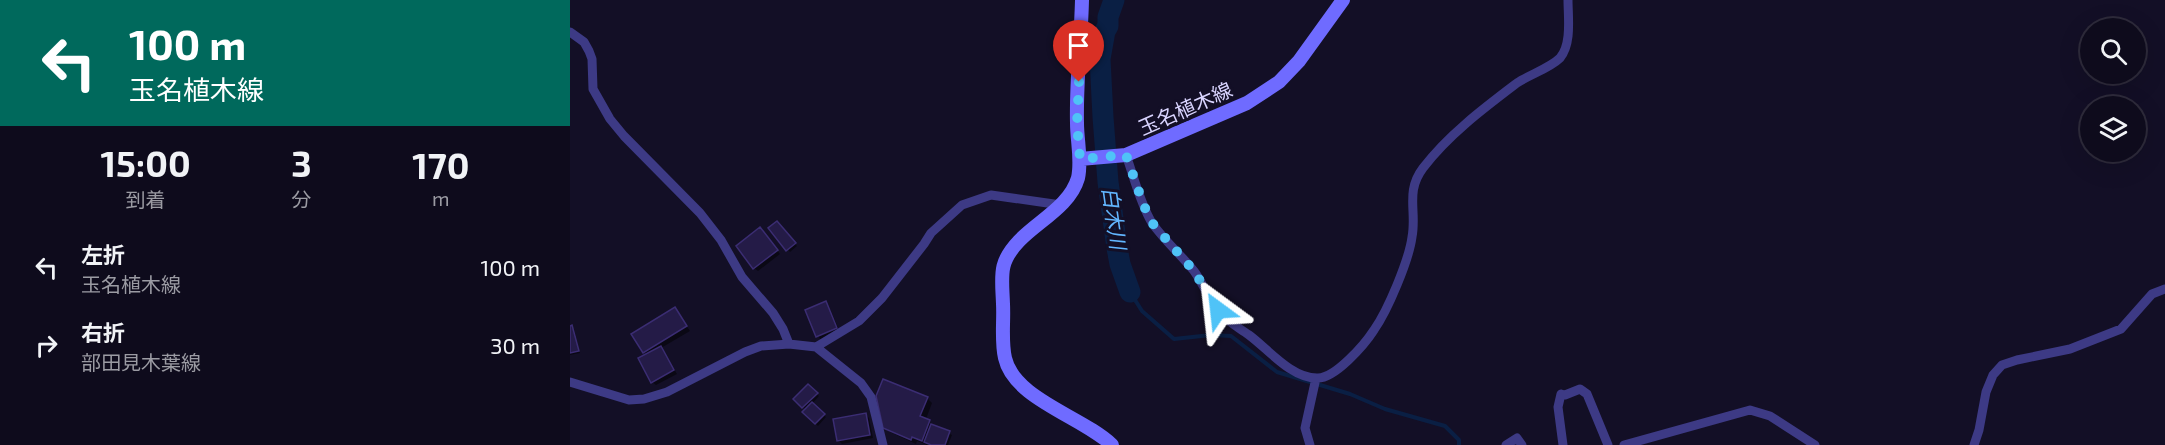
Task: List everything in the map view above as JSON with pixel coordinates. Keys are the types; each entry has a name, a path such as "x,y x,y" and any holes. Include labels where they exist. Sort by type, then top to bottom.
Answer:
{"main road":[{"path":"1082,0 1077,124 1080,159 1078,178 1061,205 1018,242 1002,266 1005,359 1013,378 1025,390 1088,426 1112,445"},
{"name":"玉名植木線","path":"1080,159 1122,156 1247,103 1279,82 1299,61 1342,0"}],"street":[{"path":"1122,156 1153,224 1194,271 1218,310 1230,323 1248,334 1283,364 1316,378 1326,377 1356,351 1375,329 1384,312 1412,240 1415,217 1411,200 1413,184 1439,149 1470,120 1519,82 1560,58 1568,31 1568,0"},
{"path":"570,32 584,42 589,51 592,59 593,89 610,119 700,213 721,240 742,277 773,314 789,344"},
{"path":"816,347 858,321 882,298 931,232 963,205 992,195 1061,205"},
{"path":"1974,445 1986,392 1993,375 2002,365 2070,349 2121,329 2152,294 2165,289"},
{"path":"570,382 629,400 644,399 667,392 761,346 789,344 816,347 861,383 871,398 883,445"},
{"path":"1310,445 1305,428 1316,378"},
{"path":"1563,445 1558,407 1561,394 1565,395 1580,389 1587,394 1608,445"},
{"path":"1624,445 1750,410 1770,416 1815,445"},
{"path":"1506,445 1516,438 1522,445"}],"building":[{"path":"777,221 796,243 786,251 768,228"},
{"path":"760,227 778,250 753,269 736,246"},
{"path":"826,301 837,328 816,337 805,310"},
{"path":"675,307 687,326 643,353 631,334"},
{"path":"572,325 579,351 570,353 570,326"},
{"path":"661,346 674,370 651,383 638,358"},
{"path":"883,379 928,397 920,416 930,420 922,441 912,437 911,440 883,428 876,396"},
{"path":"808,384 818,393 802,408 793,399"},
{"path":"812,402 825,414 815,424 802,412"},
{"path":"866,413 870,435 837,441 833,419"},
{"path":"931,424 950,431 945,445 931,445 924,442"}],"waterway":[{"name":"白木川","path":"1114,0 1108,17 1100,59 1103,117 1108,182 1117,248 1130,292"},
{"path":"1130,292 1142,311 1174,339 1211,335 1231,336 1277,372 1350,394 1385,409 1445,426 1459,440 1459,445"}],"route":[{"path":"1079,82 1077,124 1080,159 1126,155 1144,206 1153,224 1194,271 1218,310"}]}
